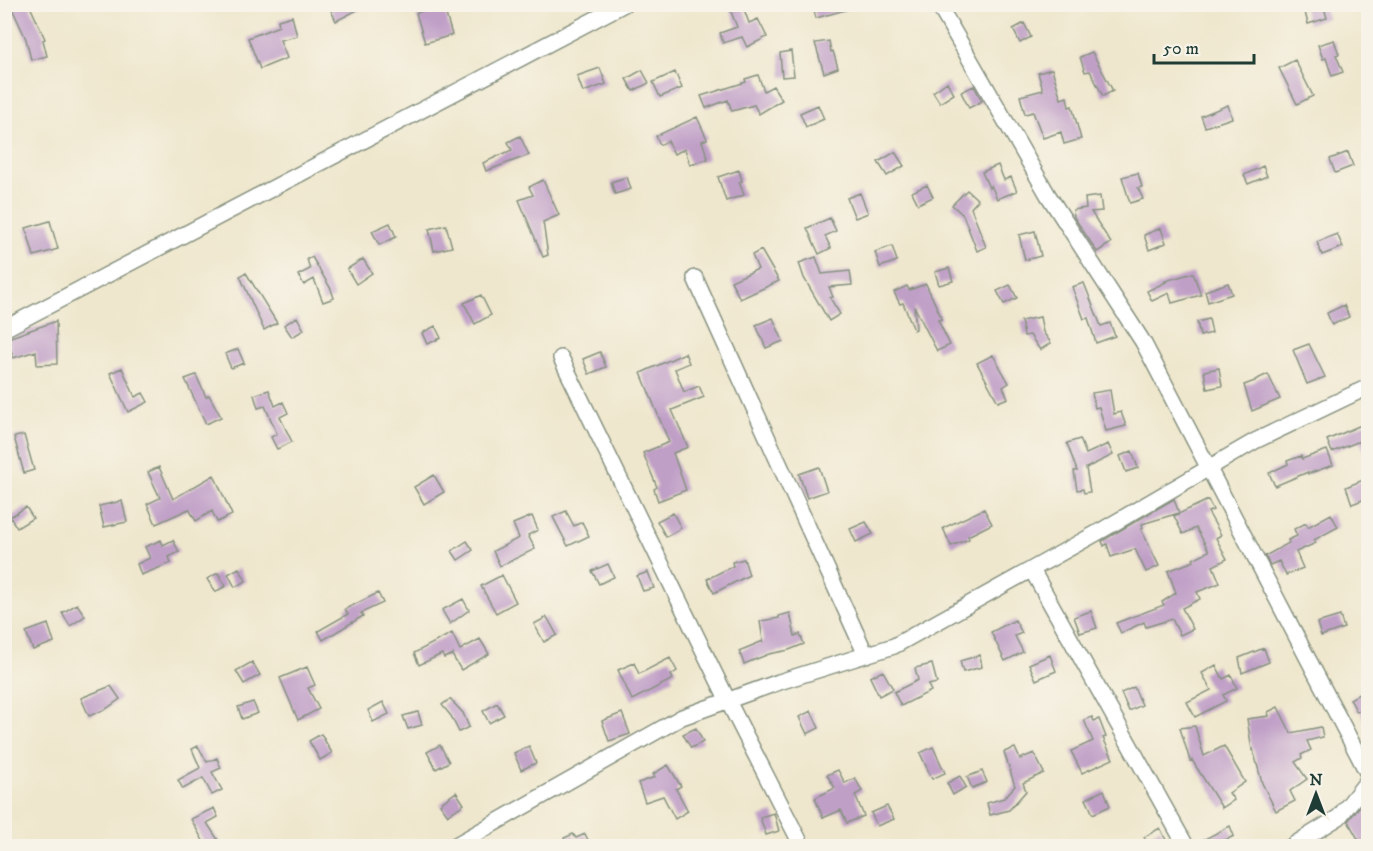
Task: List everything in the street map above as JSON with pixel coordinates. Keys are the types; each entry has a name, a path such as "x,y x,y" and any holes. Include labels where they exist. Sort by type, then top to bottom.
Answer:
{"street":[{"path":"4,329 624,4"},
{"path":"938,4 1048,195 1143,342 1368,774"},
{"path":"696,278 866,655"},
{"path":"561,358 728,701 802,846"},
{"path":"454,846 682,717 894,646 1032,570 1255,441 1368,387"},
{"path":"1032,570 1186,846"},
{"path":"1292,846 1339,816 1368,780"}],"building":[{"path":"10,4 29,4 45,39 43,40 47,56 31,60 26,39"},
{"path":"328,4 369,4 336,21"},
{"path":"424,4 443,4 452,35 425,43 416,13 426,10"},
{"path":"728,4 742,4 749,23 758,19 767,37 747,47 742,37 723,43 720,33 737,27"},
{"path":"812,4 853,4 853,8 816,18"},
{"path":"1323,4 1327,18 1308,24 1304,8"},
{"path":"292,16 297,36 280,40 287,58 260,69 248,38 279,26 278,20"},
{"path":"1024,23 1031,37 1020,43 1013,29"},
{"path":"1334,40 1339,54 1336,55 1343,72 1332,76 1326,58 1323,59 1318,45"},
{"path":"829,41 838,68 824,73 815,43"},
{"path":"791,51 794,76 782,77 780,53"},
{"path":"1092,52 1113,91 1103,96 1090,71 1085,72 1080,57"},
{"path":"1295,60 1313,96 1297,104 1279,68"},
{"path":"600,68 606,84 583,92 577,76"},
{"path":"1052,69 1061,99 1067,97 1069,107 1072,106 1081,139 1064,144 1061,132 1043,138 1033,112 1025,114 1020,96 1043,90 1038,73"},
{"path":"642,70 649,83 633,91 626,79"},
{"path":"675,72 682,88 660,97 653,82"},
{"path":"758,75 764,91 773,86 782,100 759,114 754,105 732,111 728,100 706,108 701,96 746,82 745,79"},
{"path":"947,82 954,94 940,103 933,92"},
{"path":"974,86 982,101 969,108 961,92"},
{"path":"818,105 824,119 806,127 800,113"},
{"path":"1228,105 1232,118 1205,127 1201,116"},
{"path":"697,117 707,139 702,141 708,159 690,165 685,149 674,154 668,141 660,145 656,136"},
{"path":"520,136 529,155 486,171 483,163 512,150 508,142"},
{"path":"895,152 904,166 887,176 878,162"},
{"path":"1348,152 1353,166 1335,173 1330,159"},
{"path":"998,165 1004,180 1011,177 1017,191 997,199 982,172"},
{"path":"1263,166 1267,176 1248,184 1244,175"},
{"path":"739,170 742,181 739,182 744,195 726,201 718,177"},
{"path":"1138,173 1142,187 1138,188 1143,199 1130,203 1122,177"},
{"path":"627,177 631,189 615,194 611,182"},
{"path":"543,180 559,215 543,222 548,255 543,257 519,200 533,195 529,187"},
{"path":"927,185 933,197 918,204 912,192"},
{"path":"967,190 978,200 971,208 986,247 977,251 963,215 952,205"},
{"path":"860,193 868,213 855,218 847,198"},
{"path":"1100,196 1102,211 1091,212 1111,243 1097,252 1074,217 1073,210 1086,208 1085,198"},
{"path":"830,218 836,231 825,236 831,248 819,254 807,228"},
{"path":"50,221 58,249 34,256 26,228"},
{"path":"390,223 396,237 379,245 372,231"},
{"path":"446,225 452,247 434,251 429,229"},
{"path":"1161,228 1166,243 1149,250 1144,235"},
{"path":"1035,231 1041,256 1025,260 1019,235"},
{"path":"1337,234 1343,247 1322,255 1317,242"},
{"path":"892,246 897,261 880,267 875,252"},
{"path":"761,250 779,281 740,299 731,281 758,269 752,255"},
{"path":"312,257 334,298 323,302 314,279 304,285 298,275 310,269 307,259"},
{"path":"816,257 822,274 850,271 852,285 829,287 833,297 830,298 840,314 829,321 804,278 799,263"},
{"path":"363,259 372,273 356,284 347,269"},
{"path":"949,268 953,281 939,285 935,272"},
{"path":"246,273 277,323 264,330 240,276"},
{"path":"1193,273 1201,295 1172,303 1169,293 1152,301 1147,291 1165,281"},
{"path":"1084,283 1101,326 1110,323 1115,336 1096,343 1088,318 1084,319 1072,287"},
{"path":"1228,283 1232,294 1208,302 1205,291"},
{"path":"926,284 942,319 938,320 950,345 937,351 914,306 916,329 914,330 903,303 900,304 894,292 907,286 909,290"},
{"path":"1010,285 1017,298 1004,304 997,291"},
{"path":"481,295 491,315 475,324 464,303"},
{"path":"1344,305 1349,317 1332,325 1327,313"},
{"path":"297,317 304,330 292,337 284,325"},
{"path":"1040,317 1043,332 1051,343 1040,350 1030,335 1024,336 1021,321"},
{"path":"773,318 783,341 766,348 756,325"},
{"path":"1209,319 1212,333 1200,336 1197,322"},
{"path":"56,321 57,364 37,365 36,351 13,358 8,338"},
{"path":"435,326 441,338 427,344 422,333"},
{"path":"1309,344 1325,377 1307,384 1293,350"},
{"path":"238,349 244,363 231,368 225,354"},
{"path":"600,352 606,367 589,374 583,359"},
{"path":"685,353 689,363 675,369 684,392 699,386 704,397 672,410 688,447 673,453 686,490 658,501 654,489 657,487 643,453 669,442 641,373"},
{"path":"993,355 1009,383 1003,387 1008,398 998,402 977,363"},
{"path":"122,368 135,397 143,393 148,402 128,412 110,373"},
{"path":"1219,368 1222,386 1207,389 1204,371"},
{"path":"1268,374 1280,399 1252,411 1244,385"},
{"path":"196,375 206,397 209,395 221,417 206,424 185,379"},
{"path":"269,390 275,406 283,402 288,413 280,417 292,442 277,449 271,437 277,434 265,406 258,408 254,395"},
{"path":"1110,390 1114,414 1121,412 1126,426 1106,431 1099,407 1095,408 1092,393"},
{"path":"1368,422 1368,460 1360,441 1332,452 1327,440"},
{"path":"24,435 34,470 24,473 14,437"},
{"path":"1080,439 1086,454 1108,444 1113,455 1086,468 1090,492 1084,493 1083,489 1077,490 1074,471 1077,471 1067,443"},
{"path":"1327,450 1333,465 1308,474 1308,472 1275,486 1269,473 1288,464 1287,461 1301,456 1302,459"},
{"path":"1132,451 1138,468 1126,472 1120,456"},
{"path":"159,467 173,499 214,475 232,515 217,522 212,511 196,521 189,509 156,524 147,504 160,498 148,472"},
{"path":"819,467 827,491 807,498 799,474"},
{"path":"434,475 444,492 424,504 414,487"},
{"path":"1368,478 1368,498 1352,504 1346,487"},
{"path":"1174,499 1179,513 1142,524 1141,529 1159,566 1146,572 1135,549 1111,557 1107,544 1104,546 1102,541"},
{"path":"1208,500 1213,510 1208,512 1221,535 1216,538 1227,559 1213,566 1220,583 1197,592 1200,599 1182,608 1193,629 1180,635 1172,619 1146,627 1144,622 1121,633 1116,623 1164,605 1162,602 1176,593 1168,571 1194,561 1193,559 1209,551 1196,528 1183,534 1174,516"},
{"path":"122,501 127,522 104,527 99,506"},
{"path":"26,507 33,518 17,528 10,517"},
{"path":"984,509 992,524 968,536 969,539 951,546 943,528"},
{"path":"566,511 574,526 582,522 589,536 568,546 553,517"},
{"path":"673,513 681,528 666,537 657,521"},
{"path":"1331,514 1338,527 1314,540 1316,543 1296,552 1303,568 1286,575 1279,561 1270,565 1265,556 1297,536 1294,529 1306,523 1308,527"},
{"path":"532,516 538,530 528,535 535,549 500,566 493,551 519,538 513,524"},
{"path":"866,522 873,534 856,542 850,529"},
{"path":"161,540 163,545 173,540 179,552 169,557 171,563 141,575 137,564 150,558 145,547"},
{"path":"467,541 473,550 458,560 452,551"},
{"path":"744,559 749,575 714,593 707,579 733,566 732,562"},
{"path":"608,564 614,577 599,584 592,571"},
{"path":"239,568 246,581 235,587 228,574"},
{"path":"648,572 654,588 643,591 637,576"},
{"path":"218,573 226,586 215,592 207,579"},
{"path":"502,575 516,602 496,613 481,586"},
{"path":"378,593 383,603 361,613 363,616 323,640 318,631 348,614 345,609"},
{"path":"463,599 469,610 450,624 442,610"},
{"path":"77,604 85,616 70,626 62,613"},
{"path":"1091,611 1097,628 1080,633 1074,617"},
{"path":"790,613 795,636 800,634 804,644 744,664 739,651 763,641 760,621 779,618 779,616"},
{"path":"1340,616 1344,628 1321,636 1317,623"},
{"path":"547,617 557,635 544,642 534,624"},
{"path":"1015,620 1022,633 1015,636 1023,652 1005,661 991,632"},
{"path":"48,624 54,642 33,650 26,632"},
{"path":"452,633 460,650 480,639 489,654 461,670 452,655 454,654 444,658 442,654 419,665 414,653"},
{"path":"1264,648 1269,662 1242,673 1239,658"},
{"path":"980,655 982,667 963,672 960,661"},
{"path":"1050,655 1056,671 1036,680 1029,664"},
{"path":"670,658 677,671 671,675 673,679 632,700 618,670 634,663 639,674"},
{"path":"252,662 260,675 244,684 236,671"},
{"path":"932,664 937,683 928,685 931,691 901,706 894,692 918,680 915,668"},
{"path":"1216,665 1223,679 1231,675 1237,688 1223,695 1226,701 1195,717 1187,702 1211,690 1202,673"},
{"path":"307,667 315,685 308,688 319,709 298,720 280,678"},
{"path":"883,671 893,689 879,696 870,677"},
{"path":"111,686 120,699 106,709 89,716 81,698"},
{"path":"1134,687 1142,705 1129,711 1121,693"},
{"path":"1368,689 1368,730 1360,710 1357,712 1350,699"},
{"path":"450,699 463,713 469,727 459,732 442,705"},
{"path":"253,702 258,713 242,719 238,707"},
{"path":"383,702 389,714 373,722 368,710"},
{"path":"497,703 504,715 489,723 483,711"},
{"path":"1278,707 1291,733 1321,727 1323,737 1307,741 1311,750 1301,755 1302,758 1295,762 1307,779 1290,791 1295,801 1276,811 1262,783 1252,750 1247,719 1269,716 1268,712"},
{"path":"811,711 819,728 807,734 799,717"},
{"path":"418,712 422,725 408,729 403,716"},
{"path":"622,713 630,734 609,741 602,721"},
{"path":"1092,717 1094,721 1099,719 1106,737 1103,738 1113,759 1082,773 1071,751 1093,741 1084,720"},
{"path":"1195,726 1204,756 1224,746 1245,782 1229,793 1234,800 1222,808 1192,760 1190,761 1180,728"},
{"path":"696,728 703,742 691,748 683,734"},
{"path":"321,734 332,753 320,760 309,741"},
{"path":"440,745 449,762 436,769 427,752"},
{"path":"198,746 207,762 217,758 221,768 212,772 222,790 212,795 203,778 183,789 178,780 200,768 192,749"},
{"path":"529,746 536,763 521,770 514,753"},
{"path":"933,747 945,773 932,779 920,753"},
{"path":"1015,748 1020,759 1034,753 1044,773 1023,783 1026,791 1009,810 990,815 987,803 1004,798 1015,786 1004,752"},
{"path":"668,765 681,786 676,789 688,811 675,819 663,796 645,802 638,783 655,777 653,774"},
{"path":"838,770 845,783 855,778 862,791 855,795 864,816 847,823 841,810 823,818 815,798 835,788 827,775"},
{"path":"982,771 987,782 972,788 967,777"},
{"path":"960,776 966,787 953,795 947,783"},
{"path":"1104,790 1110,806 1093,814 1086,799"},
{"path":"456,792 464,804 448,815 440,804"},
{"path":"1368,799 1368,846 1362,846 1348,821"},
{"path":"887,806 894,819 877,826 871,813"},
{"path":"214,808 218,817 207,823 222,846 206,846 191,819"},
{"path":"774,813 779,831 766,835 760,817"},
{"path":"1230,826 1234,836 1212,846 1196,846 1195,844"},
{"path":"1160,828 1166,840 1161,843 1163,846 1149,846 1144,837"},
{"path":"573,834 576,838 585,834 591,846 557,846 566,842 564,838"}]}
